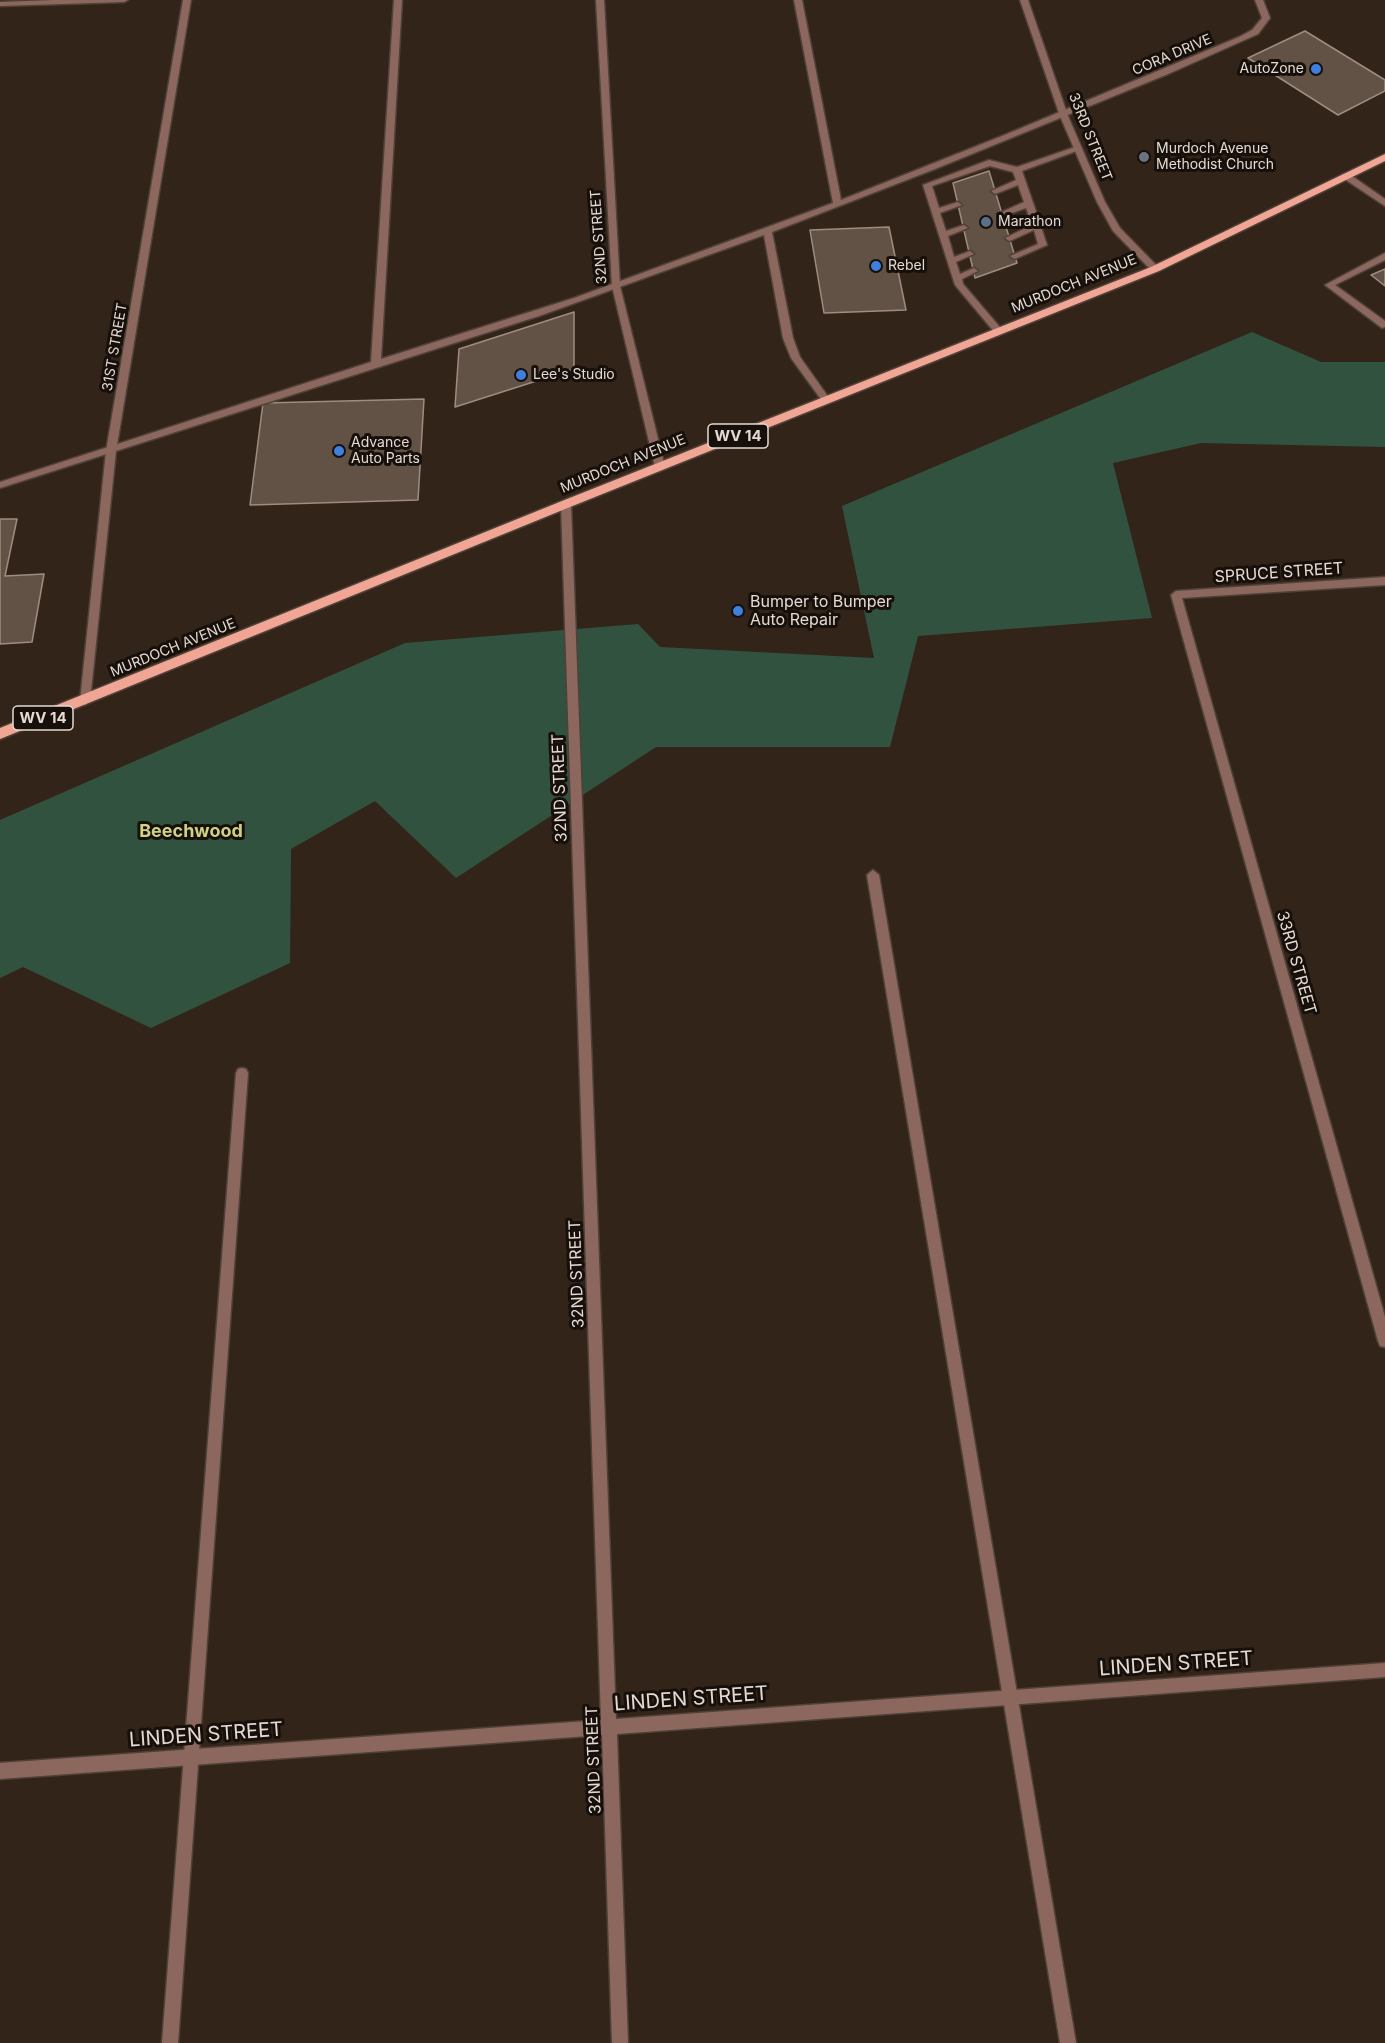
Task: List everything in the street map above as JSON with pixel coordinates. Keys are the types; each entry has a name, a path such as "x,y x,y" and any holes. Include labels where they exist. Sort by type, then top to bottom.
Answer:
{"main road":[{"name":"MURDOCH AVENUE","path":"0,734 86,701 566,504 1155,269 1385,157"}],"street":[{"path":"0,4 124,0"},
{"name":"31ST STREET","path":"86,701 111,451 188,0"},
{"path":"376,363 398,0"},
{"name":"32ND STREET","path":"600,0 616,286 660,467"},
{"path":"798,0 837,203"},
{"name":"33RD STREET","path":"1024,0 1064,116 1101,202 1116,229 1155,269"},
{"name":"CORA DRIVE","path":"1064,116 1255,32 1266,18 1259,0"},
{"path":"0,485 616,286 1064,116"},
{"path":"999,332 959,285 927,185 988,163 1017,170 1078,149"},
{"path":"1014,256 1043,245 1038,225 1017,170"},
{"path":"1346,176 1385,203"},
{"path":"995,191 1022,181"},
{"path":"1001,214 1029,203"},
{"path":"936,212 958,205"},
{"path":"1009,238 1038,225"},
{"path":"943,235 964,228"},
{"path":"767,230 788,338 796,358 826,400"},
{"path":"951,261 970,254"},
{"path":"1385,256 1329,285 1383,325 1385,324"},
{"path":"1375,261 1385,267"},
{"path":"957,278 974,271"},
{"name":"32ND STREET","path":"566,504 621,2043"},
{"name":"SPRUCE STREET","path":"1176,595 1385,581"},
{"name":"33RD STREET","path":"1176,595 1385,1341"},
{"path":"873,875 1068,2043"},
{"path":"170,2043 242,1073"},
{"name":"LINDEN STREET","path":"0,1771 1385,1670"}],"green space":[{"path":"1252,332 1321,362 1385,362 1385,447 1201,443 1113,463 1152,618 918,636 890,747 656,747 456,878 375,801 291,849 290,963 151,1028 23,967 0,978 0,820 405,643 638,624 660,647 874,658 842,506"}],"building":[{"name":"AutoZone","path":"1305,31 1385,80 1385,91 1338,115 1248,58"},
{"path":"989,171 1017,263 975,278 953,183"},
{"path":"889,227 906,310 824,313 810,230"},
{"path":"1385,269 1385,286 1371,275"},
{"path":"574,312 574,369 455,407 459,349"},
{"name":"Advance Auto Parts","path":"424,399 418,500 250,505 263,403"},
{"path":"0,519 17,519 5,576 44,574 32,642 0,644"}],"place":[{"name":"AutoZone","path":"1316,69"},
{"name":"Murdoch Avenue Methodist Church","path":"1144,157"},
{"name":"Marathon","path":"986,222"},
{"name":"Rebel","path":"876,266"},
{"name":"Lee's Studio","path":"521,375"},
{"name":"Advance Auto Parts","path":"339,451"},
{"name":"Bumper to Bumper Auto Repair","path":"738,611"}],"district":[{"name":"Beechwood","path":"191,832"}]}
